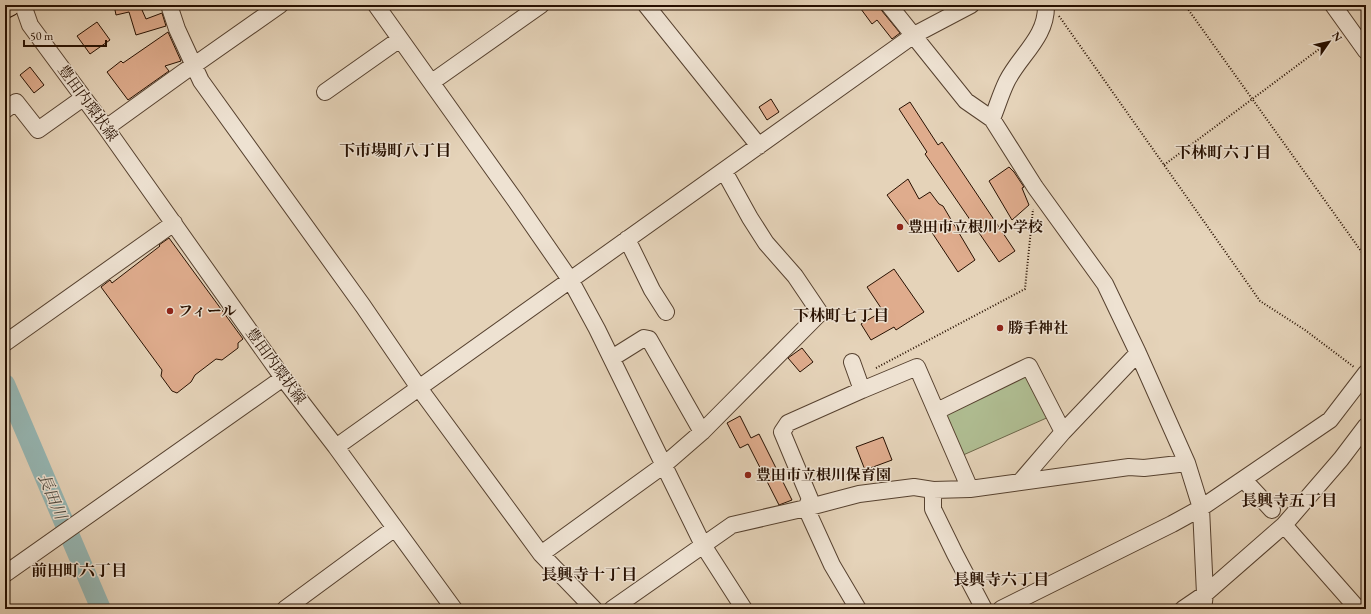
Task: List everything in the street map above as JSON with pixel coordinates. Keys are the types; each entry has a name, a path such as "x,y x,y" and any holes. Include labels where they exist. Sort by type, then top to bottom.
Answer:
{"highway":[{"path":"5,7 9,5"}],"street":[{"name":"豊田内環状線","path":"23,5 30,25 106,128 284,378 396,528 454,609"},
{"path":"168,5 177,29 201,81 363,306 419,388 541,554 594,609"},
{"path":"106,128 280,5"},
{"path":"376,5 432,82 571,281 612,358 703,545 744,609"},
{"path":"432,82 541,5"},
{"path":"646,5 759,146"},
{"path":"889,5 966,101 992,119 1035,187 1105,284 1138,353 1187,463 1201,508 1204,601"},
{"path":"336,447 571,281 627,239 914,35 971,5"},
{"path":"1333,5 1366,51"},
{"name":"豊田内環状線","path":"5,7 30,25"},
{"path":"992,119 1007,81 1039,36 1046,13 1051,8"},
{"path":"324,92 400,39"},
{"path":"5,110 16,102 38,130 83,98"},
{"path":"541,554 664,465 702,432 820,313 795,276 766,242 750,218 724,171"},
{"path":"5,343 174,223"},
{"path":"627,239 652,290 666,312"},
{"path":"612,358 644,338 649,339 702,432"},
{"path":"1020,482 1063,432 1138,353"},
{"path":"852,362 860,384"},
{"path":"937,411 1029,366 1063,432"},
{"path":"858,609 832,565 806,508 810,499 782,432 788,423 860,384 917,367 970,489"},
{"path":"1001,609 1099,561 1201,508 1330,420 1365,374"},
{"path":"5,574 284,378"},
{"path":"1184,609 1204,601 1284,525 1341,459 1366,426"},
{"path":"612,609 732,525 859,494 914,487 933,490 970,489 1129,467 1144,468 1187,463"},
{"path":"1244,480 1272,510"},
{"path":"933,490 934,509 955,554 984,609"},
{"path":"1284,525 1358,609"},
{"path":"285,609 396,528"}],"path":[{"path":"1185,5 1366,258"},
{"path":"1051,8 1260,301 1305,330 1365,374"},
{"path":"1164,165 1349,27"},
{"path":"860,384 1025,289 1035,187"}],"green space":[{"path":"1024,373 1051,416 961,456 945,411"}],"building":[{"path":"114,5 145,5 145,9 142,10 146,19 162,13 166,26 136,35 129,12 116,15"},
{"path":"858,5 880,5 882,11 900,33 892,39 877,20 872,24"},
{"path":"97,22 110,40 90,54 77,36"},
{"path":"168,32 181,61 165,66 169,71 128,100 107,72 121,61 123,63"},
{"path":"30,67 44,85 34,93 20,75"},
{"path":"771,99 779,112 767,120 759,107"},
{"path":"910,102 938,145 942,142 1015,251 999,262 925,154 927,152 899,109"},
{"path":"1009,167 1024,187 1022,188 1029,205 1012,220 989,181"},
{"path":"908,179 919,199 930,192 939,204 943,206 975,260 958,272 927,225 914,232 887,195"},
{"path":"169,238 243,339 238,343 238,348 222,360 216,359 195,375 191,382 177,393 172,391 161,376 162,370 101,287 110,280 112,283"},
{"path":"894,269 924,312 896,330 894,327 871,340 861,324 883,311 867,287"},
{"path":"802,348 813,362 800,372 788,358"},
{"path":"740,416 751,438 759,434 792,500 779,505 748,444 740,448 727,423"},
{"path":"883,437 892,460 865,470 856,447"}],"waterway":[{"name":"長田川","path":"5,384 101,609"}],"place":[{"name":"豊田市立根川小学校","path":"900,227"},
{"name":"フィール","path":"170,311"},
{"name":"勝手神社","path":"1000,328"},
{"name":"豊田市立根川保育園","path":"748,475"}],"district":[{"name":"下市場町八丁目","path":"395,150"},
{"name":"下林町六丁目","path":"1223,152"},
{"name":"下林町七丁目","path":"841,315"},
{"name":"長興寺五丁目","path":"1289,500"},
{"name":"前田町六丁目","path":"79,570"},
{"name":"長興寺十丁目","path":"589,574"},
{"name":"長興寺六丁目","path":"1001,579"}]}
